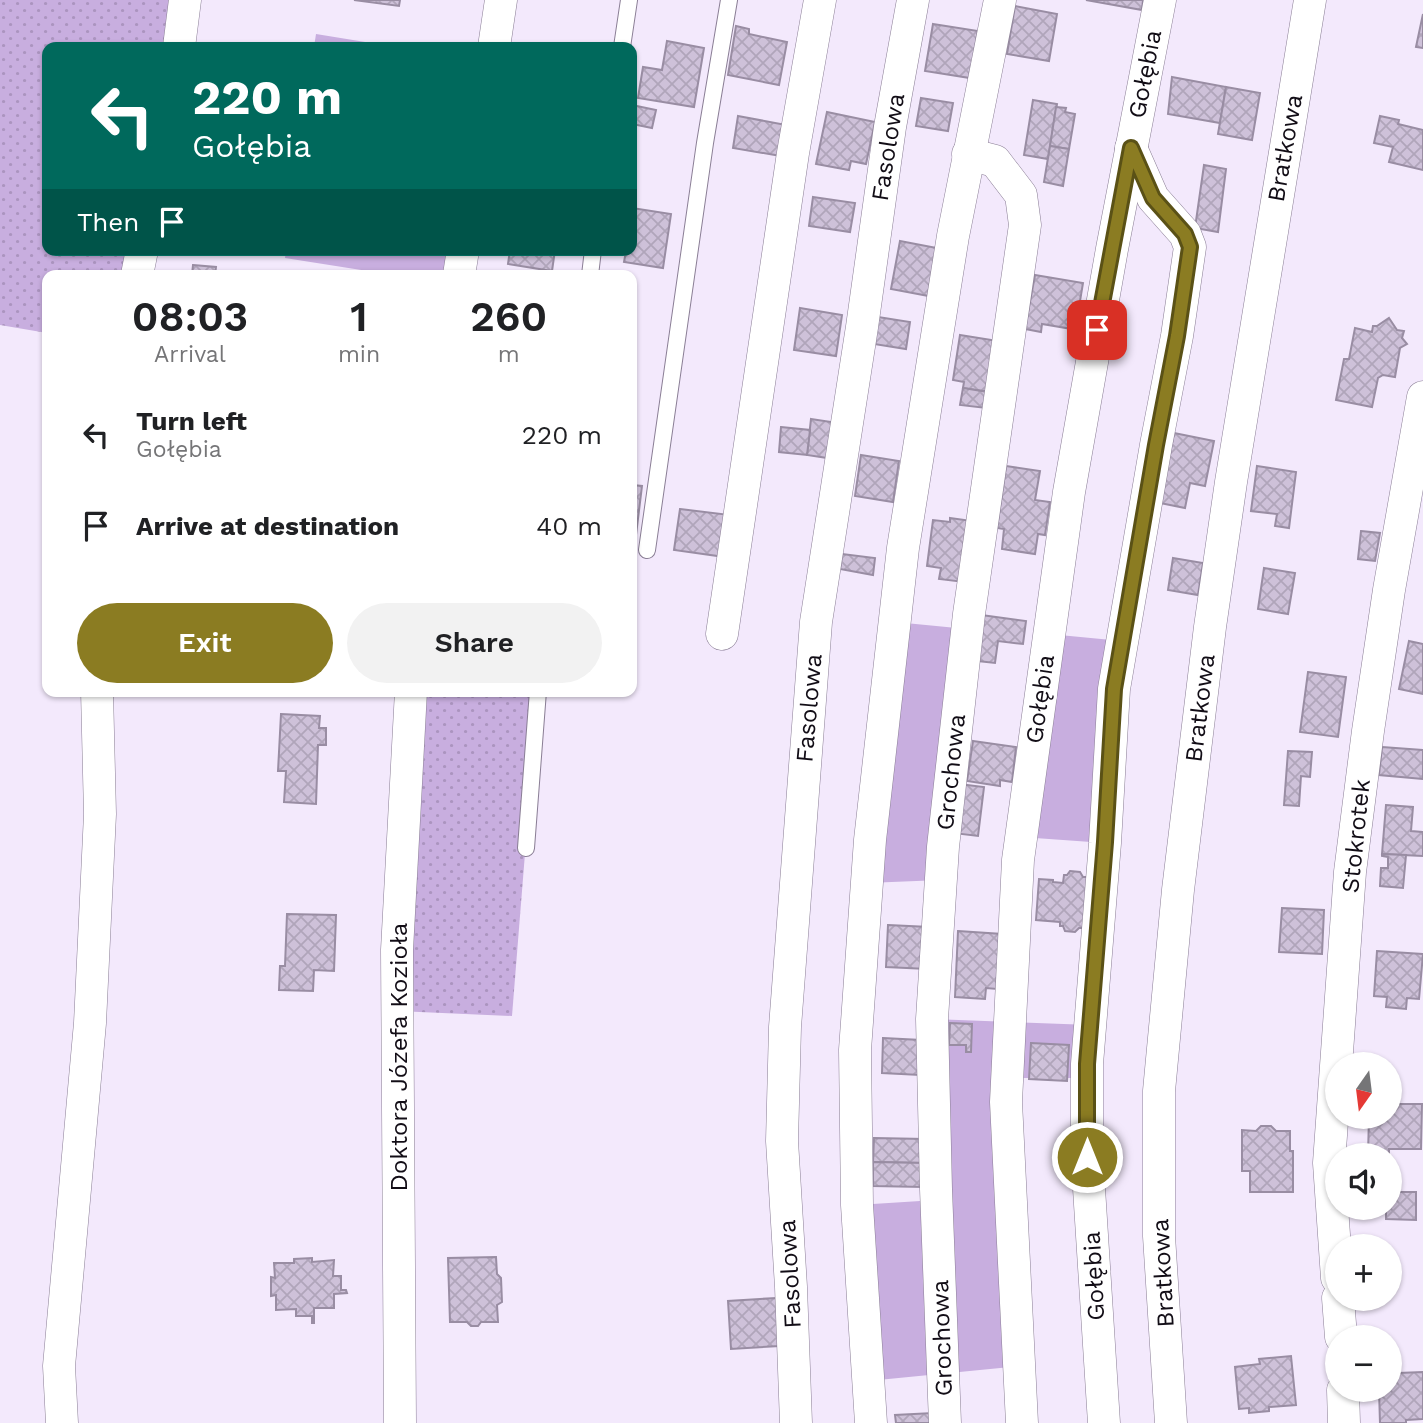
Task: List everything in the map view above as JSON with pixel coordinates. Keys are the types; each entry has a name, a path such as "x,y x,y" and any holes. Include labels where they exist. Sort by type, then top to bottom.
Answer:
{"street":[{"path":"180,42 185,0"},
{"path":"495,42 501,0"},
{"path":"722,634 793,153 820,0"},
{"name":"Fasolowa","path":"796,1423 792,1287 782,1141 786,1014 816,622 847,429 890,127 913,0"},
{"path":"871,1423 858,1205 855,1050 869,851 903,548 953,236 1000,0"},
{"name":"Gołębia","path":"1023,1423 1006,1102 1017,860 1069,492 1160,0"},
{"name":"Bratkowa","path":"1171,1423 1160,1236 1160,1091 1178,890 1210,626 1231,482 1310,0"},
{"name":"Gołębia","path":"1104,1423 1087,1157 1087,1064 1114,689 1177,336 1190,247 1185,234 1153,198 1131,148"},
{"name":"Grochowa","path":"946,1423 932,1019 943,847 969,614 1025,225 1021,195 995,161 968,154"},
{"name":"Stokrotek","path":"1334,1234 1329,1163 1350,872 1389,590 1423,397"},
{"path":"62,1423 59,1366 64,1292 90,1023 100,814 97,697"},
{"name":"Doktora Józefa Kozioła","path":"400,1423 397,950 411,697"},
{"path":"1344,1402 1345,1423"}],"lane":[{"path":"623,42 629,0"},
{"path":"647,550 705,143 729,0"},
{"path":"526,848 538,697"}],"shaded area":[{"path":"0,0 185,0 180,42 42,42 42,256 141,256 138,270 42,270 42,332 0,325"},
{"path":"316,34 365,42 315,42"},
{"path":"462,256 460,270 361,270 285,258"},
{"path":"895,622 967,629 941,880 867,883"},
{"path":"1049,634 1122,641 1105,843 1021,837"},
{"path":"411,697 538,697 512,1016 397,1011"},
{"path":"932,1019 1091,1025 1087,1078 1008,1078 1020,1366 868,1381 857,1205 936,1200"}],"building":[{"path":"354,0 400,0 399,6"},
{"path":"1086,0 1143,0 1142,10"},
{"path":"1015,6 1057,14 1049,61 1007,54"},
{"path":"1423,14 1423,48 1416,47"},
{"path":"933,24 978,31 970,78 925,71"},
{"path":"736,26 749,29 749,34 787,42 779,85 728,75"},
{"path":"667,41 704,48 694,107 638,98 643,67 662,70"},
{"path":"1172,77 1226,87 1220,123 1168,114"},
{"path":"1226,87 1260,93 1252,140 1218,134"},
{"path":"921,98 953,103 948,131 916,126"},
{"path":"1033,100 1057,104 1048,159 1024,155"},
{"path":"637,106 656,110 652,128 637,125"},
{"path":"1056,107 1066,108 1065,112 1075,114 1069,149 1050,146"},
{"path":"827,112 875,122 866,164 851,161 849,170 816,164"},
{"path":"738,116 786,125 781,156 733,148"},
{"path":"1380,116 1423,130 1423,170 1389,162 1393,147 1374,143"},
{"path":"1050,146 1069,149 1063,186 1044,182"},
{"path":"1204,165 1226,169 1218,232 1195,228"},
{"path":"813,197 855,203 850,232 809,226"},
{"path":"637,209 671,214 663,268 624,262 625,256 637,256"},
{"path":"900,241 942,249 934,297 891,289"},
{"path":"509,256 554,256 552,270 508,264"},
{"path":"193,265 216,267 216,270 192,270"},
{"path":"1035,275 1083,283 1072,329 1042,324 1041,332 1025,329"},
{"path":"800,308 842,315 836,356 794,350"},
{"path":"878,317 910,322 906,349 874,344"},
{"path":"1389,318 1397,330 1404,331 1402,338 1407,344 1400,348 1395,377 1383,375 1378,378 1372,407 1336,400 1344,359 1349,359 1355,328 1372,332 1373,326"},
{"path":"960,335 998,341 990,392 963,388 964,382 953,380"},
{"path":"963,388 988,392 986,408 960,405"},
{"path":"811,419 838,423 834,459 807,455"},
{"path":"781,427 810,430 807,455 779,452"},
{"path":"1174,433 1214,441 1205,486 1190,483 1185,508 1160,503"},
{"path":"861,455 899,461 893,502 855,496"},
{"path":"1006,466 1040,471 1035,500 1050,502 1045,535 1038,534 1035,554 1002,549 1004,529 997,528"},
{"path":"1257,466 1296,472 1289,528 1275,526 1277,514 1251,511"},
{"path":"637,486 642,486 637,527"},
{"path":"680,509 730,515 725,557 674,550"},
{"path":"950,518 972,521 964,582 939,579 941,568 927,566 933,520 950,522"},
{"path":"1361,531 1380,533 1375,561 1358,559"},
{"path":"842,554 875,558 873,575 840,569"},
{"path":"1173,558 1203,563 1198,595 1168,590"},
{"path":"1264,568 1295,573 1288,614 1258,609"},
{"path":"974,614 1026,621 1023,644 998,641 995,663 969,660"},
{"path":"1409,641 1423,644 1423,694 1399,689"},
{"path":"1308,672 1346,677 1338,737 1300,732"},
{"path":"281,714 320,716 319,728 326,728 326,745 318,745 316,804 284,802 286,771 278,771"},
{"path":"973,741 1016,747 1012,782 1000,780 1000,786 967,781"},
{"path":"1382,747 1423,750 1423,779 1379,775"},
{"path":"1288,751 1312,752 1310,777 1301,776 1299,806 1284,805"},
{"path":"959,784 984,787 978,836 953,833"},
{"path":"1386,805 1413,807 1411,831 1423,832 1423,856 1382,854"},
{"path":"1382,854 1406,855 1403,888 1380,886 1381,868 1388,868 1388,857"},
{"path":"1070,871 1080,872 1083,877 1088,877 1084,928 1075,932 1065,931 1060,922 1036,920 1039,879 1063,883 1064,875"},
{"path":"1282,908 1324,910 1322,954 1279,952"},
{"path":"287,914 336,915 334,971 314,970 313,991 279,990 280,966 285,966"},
{"path":"888,925 929,927 927,969 886,967"},
{"path":"958,931 1002,934 997,989 986,988 985,999 955,997"},
{"path":"1377,951 1423,954 1419,999 1407,998 1406,1009 1386,1007 1387,997 1374,996"},
{"path":"950,1023 972,1024 971,1052 966,1052 966,1045 949,1045"},
{"path":"883,1038 921,1040 920,1075 882,1073"},
{"path":"1031,1043 1069,1045 1067,1081 1029,1079"},
{"path":"1402,1104 1422,1104 1421,1149 1402,1149 1402,1143 1368,1143 1369,1129 1402,1129"},
{"path":"1261,1126 1271,1126 1276,1131 1290,1131 1293,1192 1250,1192 1250,1171 1242,1171 1242,1130 1256,1131"},
{"path":"874,1138 925,1139 925,1163 873,1162"},
{"path":"873,1162 925,1163 924,1187 873,1186"},
{"path":"1402,1192 1416,1192 1416,1220 1402,1220"},
{"path":"496,1257 497,1274 501,1278 502,1302 497,1305 498,1322 481,1322 478,1326 471,1326 467,1322 450,1322 448,1258"},
{"path":"312,1258 312,1262 334,1260 333,1276 341,1276 341,1290 346,1290 347,1293 334,1294 334,1308 314,1308 314,1323 312,1316 296,1316 296,1309 276,1310 276,1295 271,1296 271,1277 275,1278 274,1263 294,1263 294,1259"},
{"path":"776,1298 779,1346 731,1349 728,1301"},
{"path":"1291,1356 1296,1405 1269,1407 1269,1411 1249,1413 1249,1408 1239,1409 1235,1367 1260,1364 1259,1359"},
{"path":"1423,1372 1423,1419 1406,1420 1406,1423 1380,1423 1379,1402 1402,1402 1402,1373"},
{"path":"933,1413 933,1423 896,1423 895,1415"}],"route":[{"path":"1087,1157 1087,1064 1114,689 1186,287 1190,247 1185,234 1153,198 1131,148 1097,330"}]}
